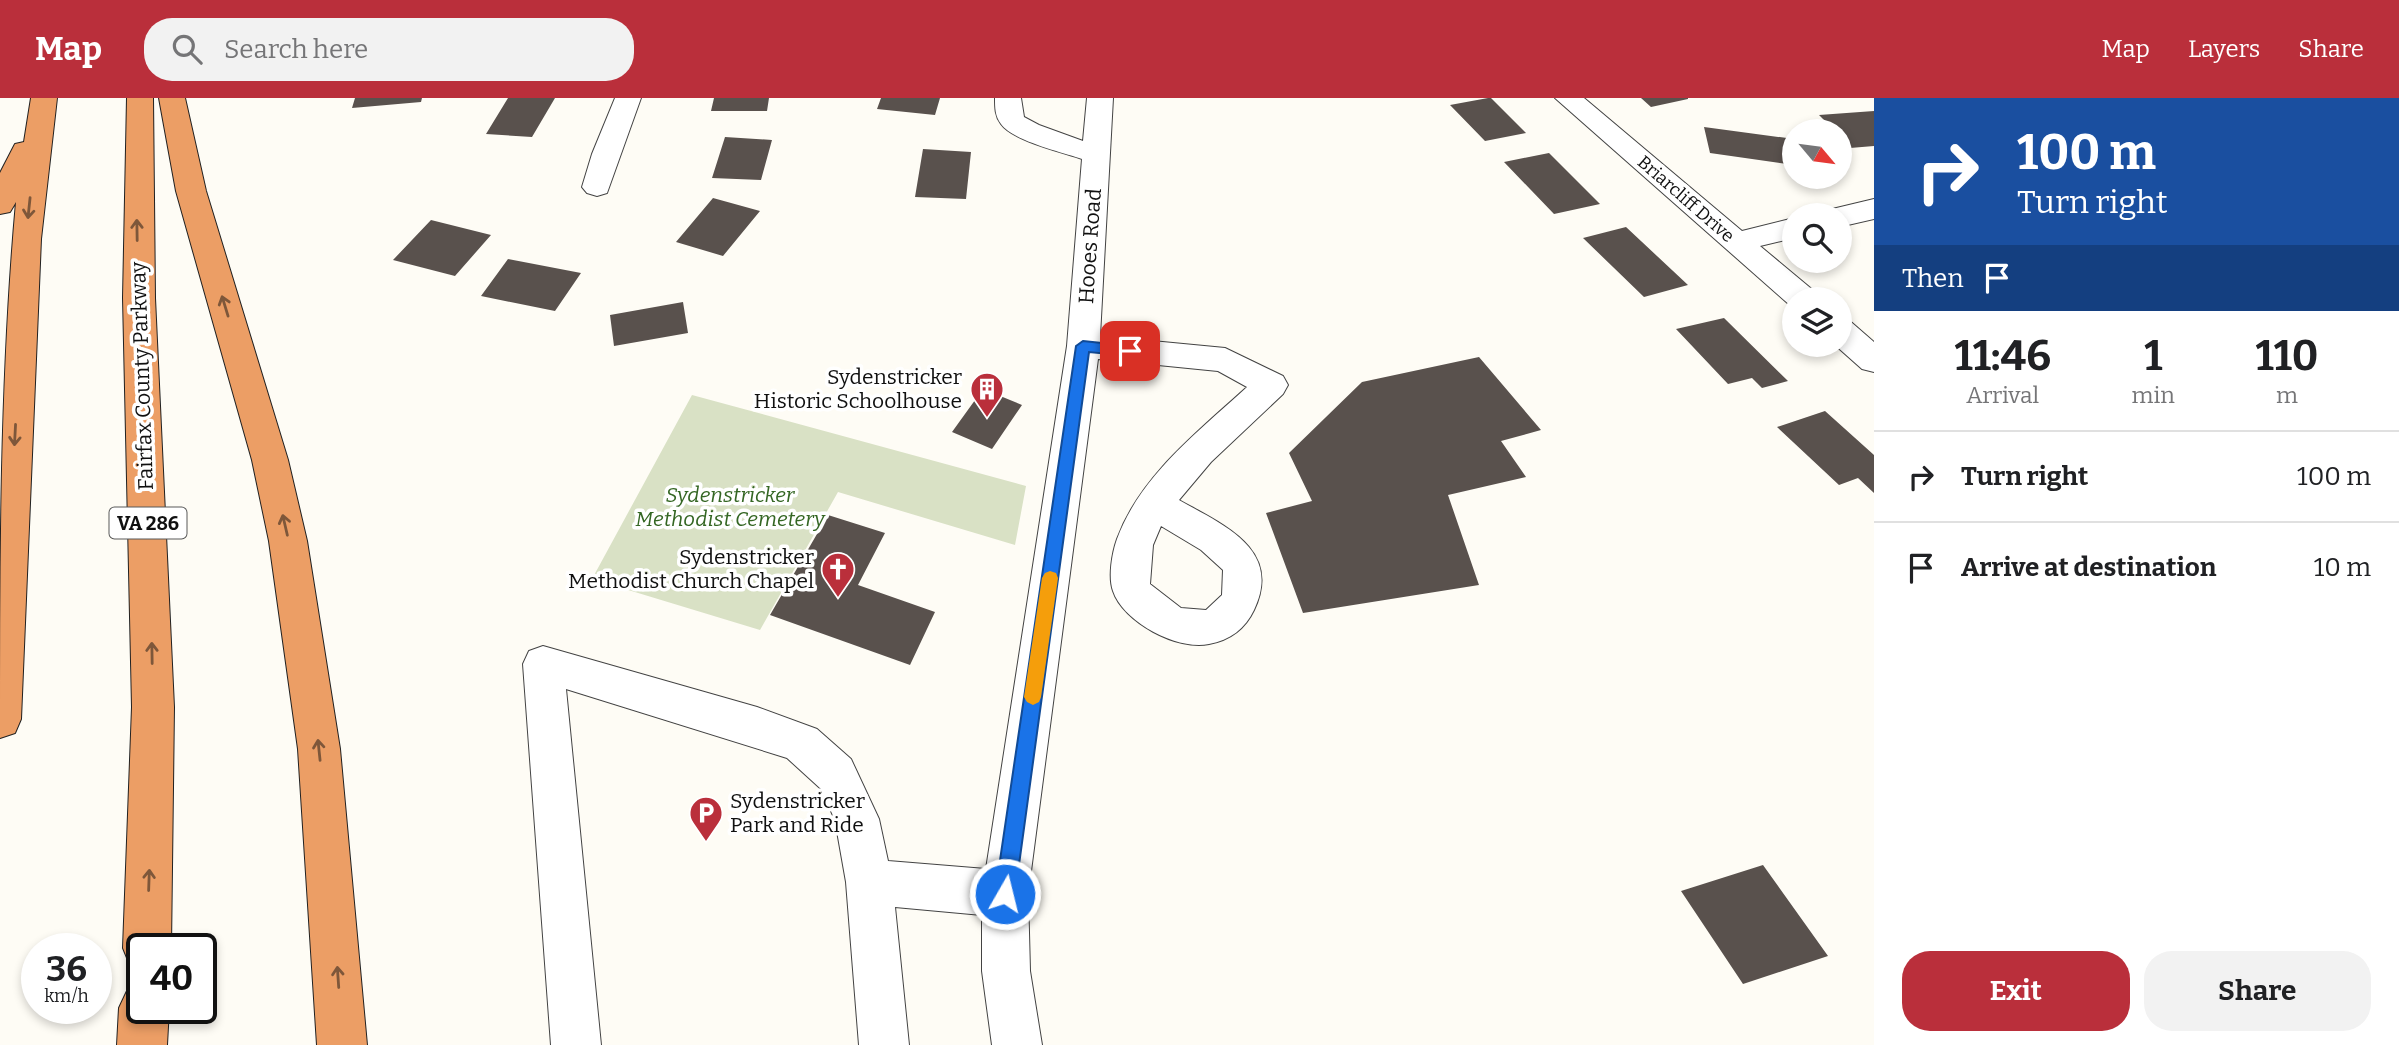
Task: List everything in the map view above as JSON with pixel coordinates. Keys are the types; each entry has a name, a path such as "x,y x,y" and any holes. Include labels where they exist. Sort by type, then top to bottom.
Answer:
{"highway":[{"name":"Fairfax County Parkway","path":"140,98 138,286 153,707 147,933"},
{"path":"172,98 191,191 270,460 288,541 319,749 342,1045"},
{"path":"0,205 42,107"},
{"path":"0,719 26,239 42,107"},
{"path":"142,1045 143,1024"}],"street":[{"path":"597,187 606,153 628,98"},
{"path":"1008,98 1009,114 1019,127 1097,155"},
{"name":"Hooes Road","path":"1017,1045 1006,971 1005,894 1083,346 1100,98"},
{"name":"Briarcliff Drive","path":"1569,98 1789,287"},
{"path":"1852,214 1874,209"},
{"path":"1736,242 1782,231"},
{"path":"1852,341 1874,360"},
{"path":"1083,346 1225,360 1271,385 1177,476 1157,505"},
{"path":"576,1045 543,664 802,743 836,774 858,819 869,882 884,1045"},
{"path":"869,882 1005,894"}],"green space":[{"name":"Sydenstricker Methodist Cemetery","path":"692,395 1026,486 1015,545 838,492 760,630 592,579"}],"building":[{"path":"355,98 422,98 421,102 352,108"},
{"path":"508,98 555,98 532,137 486,134"},
{"path":"714,98 769,98 767,111 711,111"},
{"path":"881,98 940,98 935,115 877,109"},
{"path":"1491,98 1526,133 1485,141 1450,105"},
{"path":"1641,98 1688,98 1688,99 1651,107"},
{"path":"1874,111 1874,146 1852,148 1852,119 1823,119 1819,115"},
{"path":"1704,127 1782,137 1782,163 1710,153"},
{"path":"725,137 772,140 761,180 712,178"},
{"path":"923,149 971,152 966,199 915,197"},
{"path":"1549,153 1600,204 1554,214 1504,162"},
{"path":"713,198 760,211 723,256 676,242"},
{"path":"431,220 491,235 455,276 393,260"},
{"path":"1626,227 1688,285 1644,297 1583,238"},
{"path":"508,259 581,273 555,311 481,296"},
{"path":"683,302 688,333 614,346 610,315"},
{"path":"1724,318 1788,381 1762,388 1752,378 1728,384 1676,329"},
{"path":"1479,357 1541,430 1501,441 1526,477 1448,495 1479,585 1303,613 1266,513 1312,501 1289,453 1362,382"},
{"name":"Sydenstricker Historic Schoolhouse","path":"983,389 1022,405 992,449 952,432"},
{"path":"1825,411 1874,455 1874,493 1858,478 1839,485 1777,427"},
{"name":"Sydenstricker Methodist Church Chapel","path":"828,515 885,533 858,585 935,612 910,665 770,615"},
{"path":"1763,865 1828,956 1743,984 1681,891"}],"slow traffic":[{"path":"1033,697 1050,578"}],"place":[{"name":"Sydenstricker Historic Schoolhouse","path":"987,419"},
{"name":"Sydenstricker Methodist Church Chapel","path":"838,599"},
{"name":"Sydenstricker Park and Ride","path":"706,843"}],"route":[{"path":"1005,894 1083,346 1130,351"}]}
